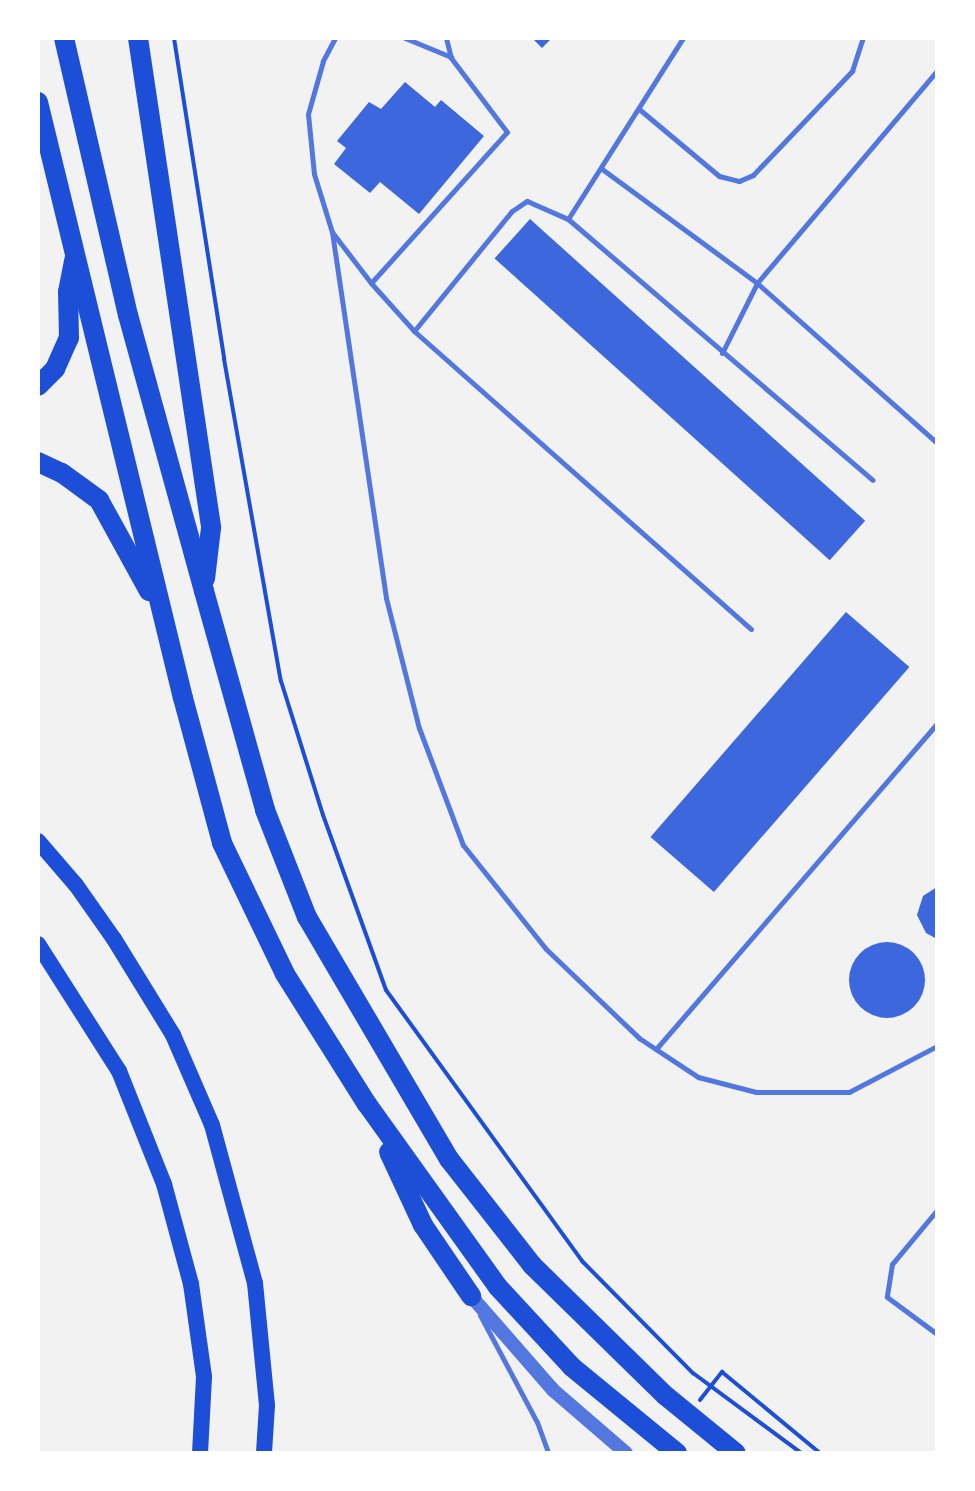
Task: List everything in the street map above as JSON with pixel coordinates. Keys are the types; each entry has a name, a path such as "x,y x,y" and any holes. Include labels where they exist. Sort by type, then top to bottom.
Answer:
{"highway":[{"path":"64,38 128,315 204,591 270,824 307,917 449,1159 532,1265 666,1396 736,1453"},
{"path":"138,38 211,528 204,591"},
{"path":"38,102 165,624 222,843 285,974 367,1104 498,1287 572,1367 677,1453"},
{"path":"38,386 55,369 69,338 68,292 76,252"},
{"path":"38,462 62,473 99,500 165,624"},
{"path":"367,1104 423,1225 471,1296"}],"main road":[{"path":"38,841 76,885 114,939 173,1035 212,1125 255,1283 267,1405 264,1453"},
{"path":"38,944 119,1071 164,1184 191,1284 204,1377 200,1453"}],"street":[{"path":"471,1296 553,1390 626,1453"}],"lane":[{"path":"335,38 323,61 308,114 314,174 332,232 386,598 419,728 463,845 546,949 639,1038 698,1077 756,1092 849,1092 937,1046"},
{"path":"405,38 451,58"},
{"path":"371,283 507,132 451,58 446,38"},
{"path":"568,219 683,38"},
{"path":"639,109 719,176 739,181 753,175 852,71 863,38"},
{"path":"722,353 757,283 937,71"},
{"path":"602,169 757,283 937,443"},
{"path":"414,331 512,211 527,201 568,219 872,480"},
{"path":"332,232 371,283 414,331 751,629"},
{"path":"656,1049 937,723"},
{"path":"937,1210 892,1264 887,1297 937,1334"},
{"path":"471,1296 503,1363 537,1422 548,1453"}],"path":[{"path":"174,38 224,359 281,681 323,815 386,990 582,1261 693,1373 801,1453"},
{"path":"722,1372 820,1453"}],"building":[{"path":"532,38 552,38 542,48"},
{"path":"405,82 435,107 441,100 484,136 419,214 380,182 370,193 334,164 346,148 337,141 369,102 381,109"},
{"path":"530,219 865,521 830,560 495,258"},
{"path":"846,612 909,667 714,892 650,837"},
{"path":"937,887 937,939 926,933 917,915 923,896"},
{"path":"880,942 894,942 908,948 919,959 925,980 922,995 914,1007 894,1018 880,1018 866,1012 855,1001 849,987 849,973 855,959 866,948"}]}
